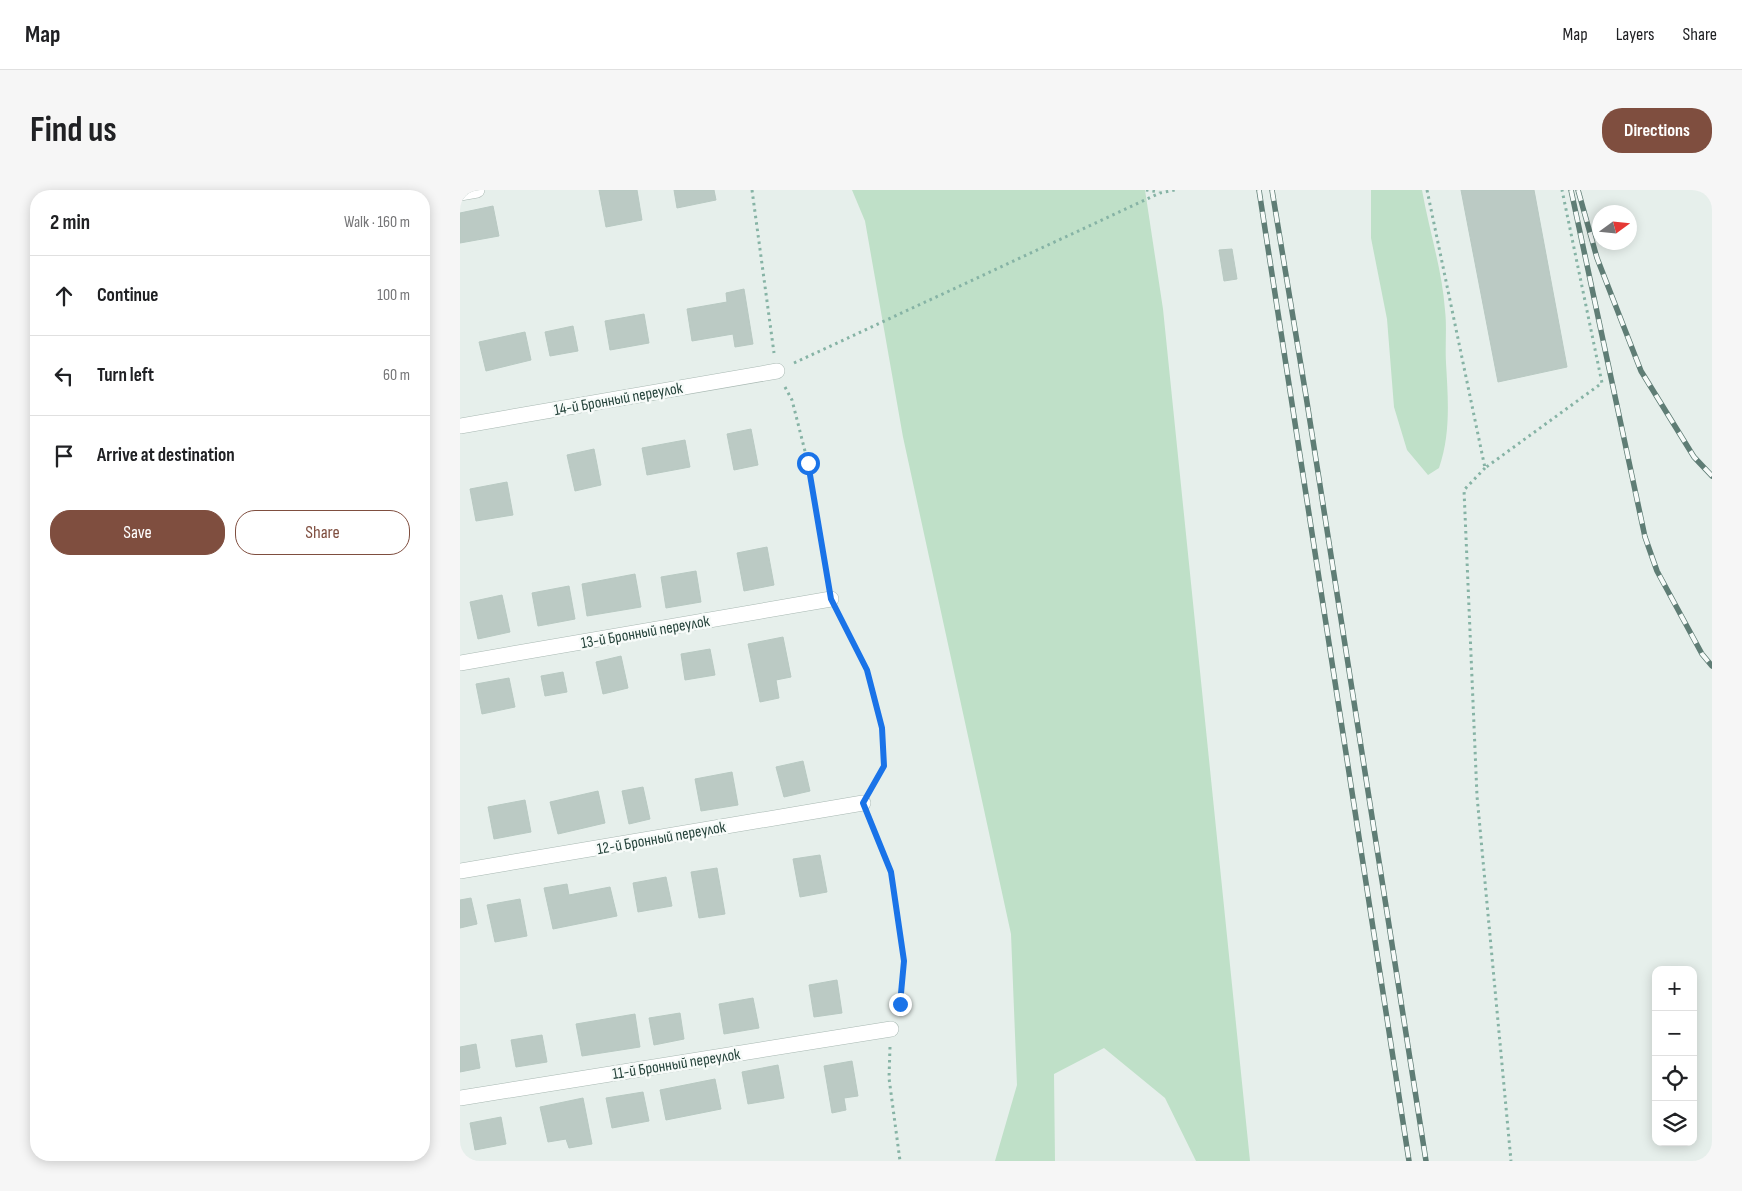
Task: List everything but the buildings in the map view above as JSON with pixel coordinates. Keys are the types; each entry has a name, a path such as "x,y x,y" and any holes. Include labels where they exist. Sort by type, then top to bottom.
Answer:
{"street":[{"path":"460,193 477,190"},
{"name":"14-й Бронный переулок","path":"460,426 777,371"},
{"name":"13-й Бронный переулок","path":"460,663 831,599"},
{"name":"12-й Бронный переулок","path":"460,871 863,803"},
{"name":"11-й Бронный переулок","path":"460,1098 892,1028"}],"path":[{"path":"752,190 777,371 792,400 808,463 831,599 867,670 882,728 884,766 863,803 891,872 904,961 900,1004 892,1028 889,1078 900,1161"},
{"path":"1146,190 1160,193"},
{"path":"777,371 1160,193 1175,190"},
{"path":"1427,190 1485,468"},
{"path":"1511,1161 1477,796 1464,490 1485,468 1602,383 1562,190"}],"green space":[{"path":"852,190 1145,190 1163,309 1250,1161 1196,1161 1165,1098 1104,1048 1054,1074 1055,1161 995,1161 1017,1085 1011,934 903,437 865,221"},
{"path":"1371,190 1422,190 1438,265 1446,316 1448,416 1443,455 1439,468 1428,475 1407,450 1394,407 1387,319 1371,238"}],"railway":[{"path":"1259,190 1409,1161"},
{"path":"1272,190 1426,1161"},
{"path":"1571,190 1645,537 1657,571 1702,654 1712,666"},
{"path":"1578,190 1597,258 1641,371 1694,457 1712,476"}],"route":[{"path":"808,463 831,599 867,670 882,728 884,766 863,803 891,872 904,961 900,1004"}]}
